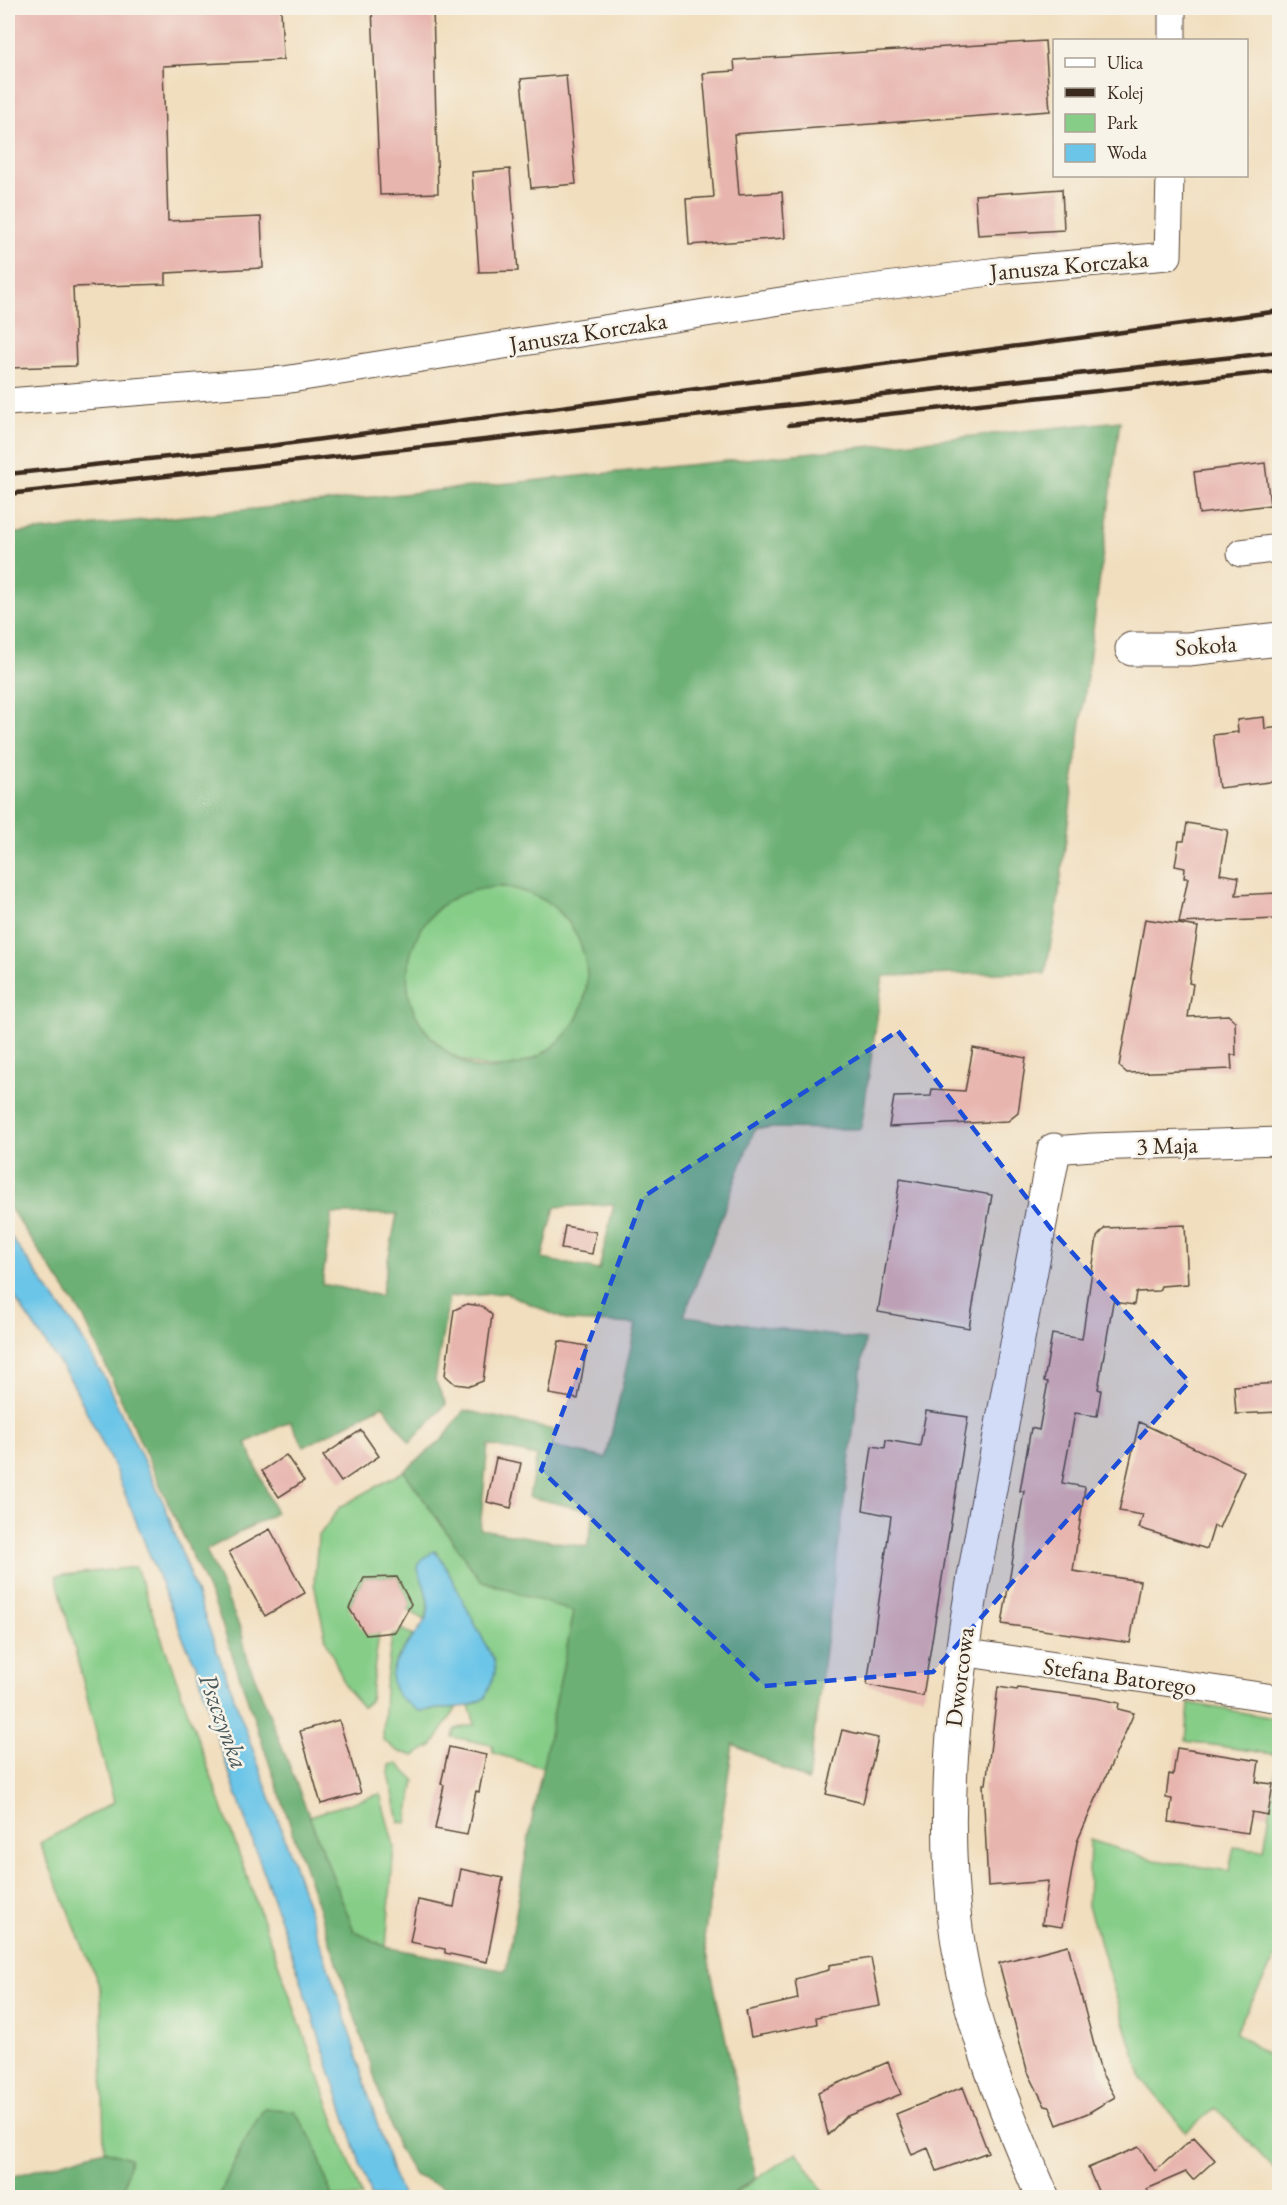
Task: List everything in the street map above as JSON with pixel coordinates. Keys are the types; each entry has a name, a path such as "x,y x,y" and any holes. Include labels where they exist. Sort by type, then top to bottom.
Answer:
{"street":[{"path":"1172,8 1172,39"},
{"name":"Janusza Korczaka","path":"8,402 284,380 812,296 1005,270 1168,256 1170,177"},
{"path":"1241,553 1280,548"},
{"name":"Sokoła","path":"1132,649 1188,649 1280,639"},
{"name":"3 Maja","path":"1054,1150 1280,1141"},
{"name":"Dworcowa","path":"1043,2198 1012,2125 973,2010 964,1975 955,1923 948,1789 956,1686 972,1584 1054,1150"},
{"name":"Stefana Batorego","path":"962,1652 1280,1699"}],"highlighted area":[{"path":"898,1031 1051,1229 1189,1382 933,1672 764,1686 541,1470 643,1197"}],"green space":[{"path":"1120,421 1056,916 1045,974 1038,972 883,976 861,1129 755,1128 684,1316 865,1340 808,1781 733,1744 704,1939 756,2178 728,2197 467,2197 414,2175 397,2146 217,1610 83,1316 8,1205 8,534","holes":["501,886 539,898 550,904 568,921 581,946 587,971 585,995 578,1016 565,1035 548,1050 528,1061 504,1067 479,1068 464,1063 432,1038 413,1009 408,980 409,965 417,937 434,913 445,903 472,891","614,1204 599,1270 542,1259 555,1207","332,1214 397,1214 381,1296 322,1284","506,1293 568,1321 636,1324 606,1458 552,1447 554,1430 464,1410 443,1439 404,1471 480,1580 574,1612 533,1814 506,1971 386,1947 354,1931 247,1657 241,1630 206,1550 276,1513 246,1443 290,1421 304,1447 383,1405 410,1443 446,1404 435,1380 449,1297","488,1445 537,1456 529,1497 594,1512 587,1547 480,1529"]},
{"path":"497,887 531,894 547,902 560,914 572,927 580,943 587,977 580,1011 572,1027 560,1040 547,1052 531,1060 497,1067 463,1060 447,1052 434,1040 422,1027 414,1011 407,977 414,943 422,927 434,914 447,902 463,894"},
{"path":"404,1471 480,1580 574,1612 544,1768 493,1753 492,1745 452,1737 455,1729 475,1724 469,1706 485,1698 494,1661 441,1558 435,1551 420,1561 417,1567 428,1601 424,1620 408,1610 411,1604 397,1577 364,1578 349,1607 379,1633 370,1701 363,1707 347,1689 326,1640 314,1584 318,1537 340,1507"},
{"path":"136,1567 362,2197 332,2197 314,2143 265,2108 243,2144 219,2197 122,2197 130,2158 104,2150 101,1990 40,1843 114,1802 56,1576"},
{"path":"401,1629 414,1635 395,1661 419,1711 457,1707 433,1745 414,1756 398,1751 383,1740 385,1687 392,1636 399,1634"},
{"path":"1189,1703 1279,1719 1279,1755 1186,1741"},
{"path":"1279,1755 1279,1951 1235,2032 1279,2064 1279,2174 1216,2108 1186,2132 1142,2079 1088,1906 1090,1840 1154,1860 1229,1871 1234,1847 1264,1850"},
{"path":"397,1763 415,1781 407,1823 399,1822 389,1773 390,1765"},
{"path":"380,1794 394,1846 386,1947 354,1931 309,1816"},
{"path":"264,2108 295,2111 314,2143 332,2197 219,2197 243,2144"},
{"path":"104,2150 130,2158 122,2197 8,2197 8,2178"},
{"path":"797,2152 827,2197 728,2198"}],"water":[{"name":"Pszczynka","path":"8,1233 77,1330 106,1381 164,1504 282,1830 342,2008 392,2172 403,2197 371,2197 302,1983 215,1732 197,1667 183,1638 115,1469 72,1382 8,1288"},
{"path":"434,1551 441,1558 494,1661 495,1673 485,1698 469,1706 419,1711 399,1697 392,1683 392,1673 401,1653 427,1616 427,1598 417,1567 420,1561"}],"building":[{"path":"8,8 281,8 283,60 163,66 168,221 261,217 263,268 166,273 166,284 73,287 76,366 8,368"},
{"path":"372,8 433,8 438,193 380,195"},
{"path":"1045,41 1050,111 734,134 739,195 782,192 785,238 689,245 686,199 714,197 703,73 735,71 734,60"},
{"path":"566,75 576,184 531,188 521,79"},
{"path":"510,169 518,271 479,272 472,172"},
{"path":"1062,189 1064,230 978,235 975,195"},
{"path":"1265,463 1270,505 1199,514 1194,472"},
{"path":"1264,717 1265,729 1280,727 1280,781 1220,788 1213,735 1238,732 1237,720"},
{"path":"1187,823 1228,830 1220,874 1239,877 1236,895 1277,893 1277,919 1179,923 1188,878 1184,878 1185,868 1175,866 1179,841 1184,841"},
{"path":"1145,919 1198,927 1189,983 1193,984 1188,1017 1228,1015 1235,1021 1236,1055 1231,1055 1232,1069 1127,1073 1119,1066"},
{"path":"973,1048 1026,1058 1018,1113 1008,1121 889,1127 894,1097 931,1096 932,1089 965,1091"},
{"path":"900,1179 992,1195 969,1328 878,1312"},
{"path":"1185,1225 1188,1284 1161,1286 1159,1291 1136,1292 1134,1305 1113,1302 1098,1389 1101,1390 1097,1416 1075,1413 1062,1483 1085,1487 1073,1571 1140,1581 1130,1643 1002,1624 1024,1491 1020,1491 1031,1428 1039,1430 1048,1382 1044,1381 1052,1334 1082,1339 1097,1237 1105,1228"},
{"path":"565,1226 596,1232 592,1254 561,1249"},
{"path":"467,1304 482,1306 492,1315 483,1381 470,1386 455,1384 445,1375 454,1310"},
{"path":"559,1341 587,1346 578,1399 549,1394"},
{"path":"1280,1383 1280,1412 1236,1414 1234,1386"},
{"path":"926,1411 968,1417 923,1696 867,1685 891,1516 863,1510 872,1446 885,1448 886,1440 920,1446"},
{"path":"1139,1422 1244,1471 1219,1528 1214,1526 1207,1549 1139,1528 1143,1515 1119,1511"},
{"path":"361,1430 379,1456 341,1482 323,1456"},
{"path":"286,1455 304,1481 279,1497 262,1471"},
{"path":"496,1458 521,1463 511,1508 487,1502"},
{"path":"270,1529 305,1593 265,1616 229,1552"},
{"path":"397,1577 411,1604 395,1632 366,1635 349,1608 364,1578"},
{"path":"998,1687 1096,1698 1119,1703 1118,1709 1134,1713 1077,1842 1062,1927 1042,1924 1048,1881 988,1886 983,1784 986,1784"},
{"path":"339,1720 361,1793 321,1804 300,1731"},
{"path":"842,1730 878,1738 863,1803 826,1794"},
{"path":"449,1747 486,1755 467,1835 435,1829"},
{"path":"1177,1748 1259,1761 1256,1782 1273,1784 1268,1815 1252,1812 1248,1833 1169,1822 1172,1799 1166,1798 1169,1774 1173,1775"},
{"path":"461,1869 503,1878 487,1962 445,1953 445,1949 410,1942 418,1900 454,1907"},
{"path":"1068,1945 1101,2072 1115,2097 1088,2113 1057,2125 1050,2107 1045,2106 1027,2070 999,1963"},
{"path":"871,1958 880,2006 816,2017 817,2024 751,2037 746,2011 798,1999 795,1979 829,1970 829,1965"},
{"path":"888,2062 901,2094 845,2117 828,2135 818,2092"},
{"path":"963,2087 988,2152 937,2171 928,2148 912,2155 896,2114"},
{"path":"1194,2137 1215,2160 1193,2180 1186,2172 1147,2189 1151,2198 1101,2198 1088,2168 1139,2147 1155,2171"}],"railway":[{"path":"8,474 262,447 1280,311"},
{"path":"8,494 1280,352"},
{"path":"789,425 1280,371"}]}
